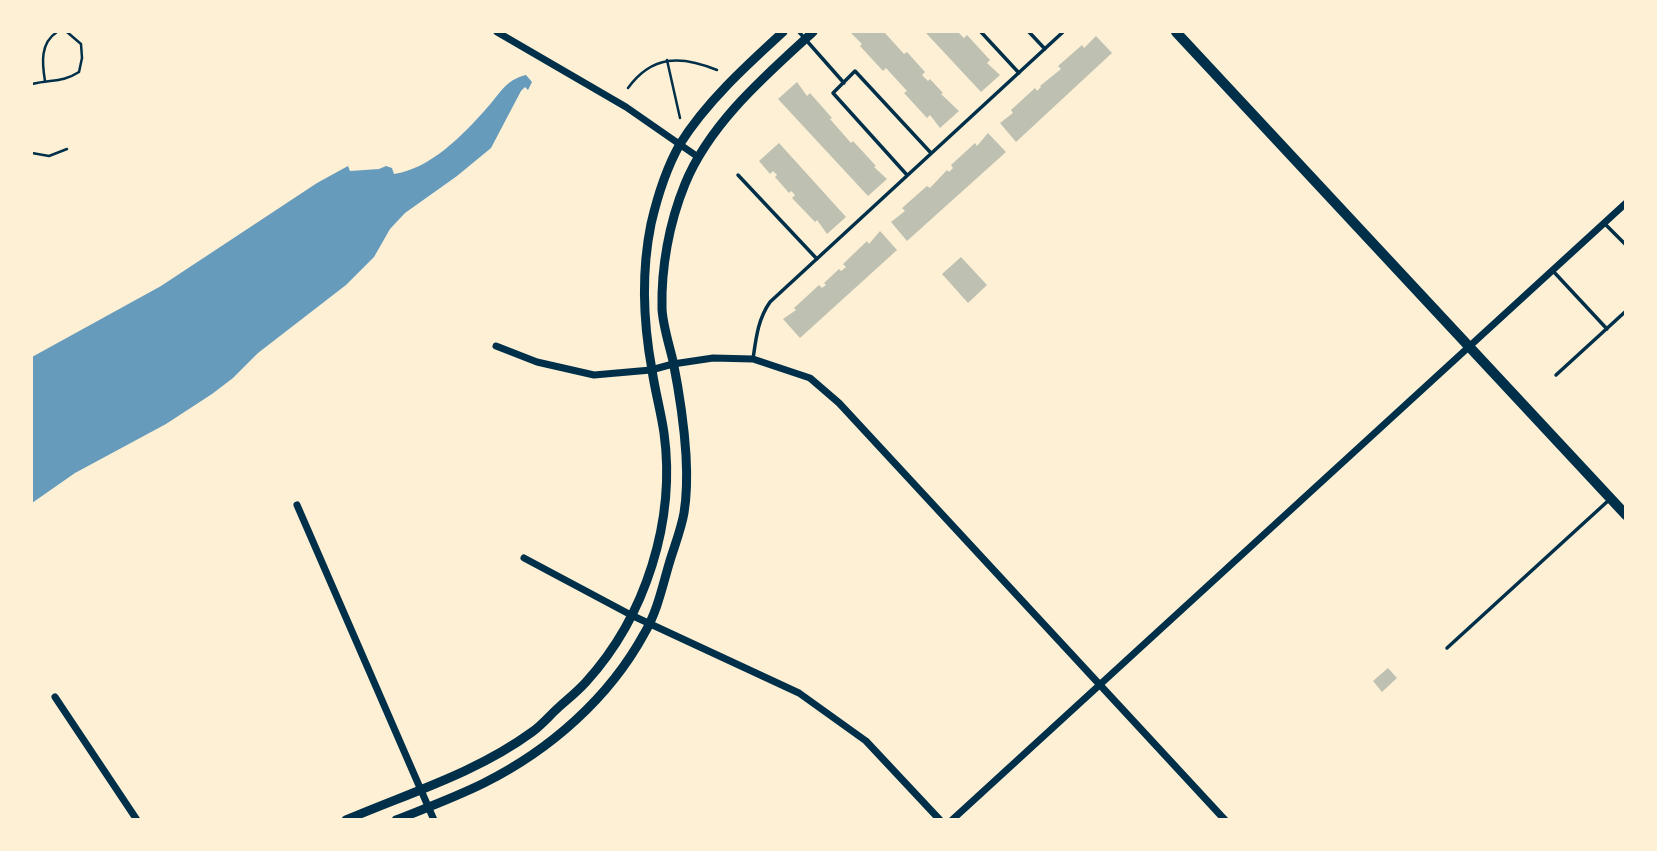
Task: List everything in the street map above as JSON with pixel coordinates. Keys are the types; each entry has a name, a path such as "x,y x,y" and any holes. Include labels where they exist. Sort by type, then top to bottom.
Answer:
{"main road":[{"path":"1176,32 1626,515"}],"street":[{"path":"497,32 625,107 698,157"},
{"path":"346,820 466,772 533,732 586,682 631,615 657,555 668,478 664,432 643,307 645,261 652,221 680,145 710,105 783,32"},
{"path":"396,820 484,784 556,738 621,671 649,623 658,604 684,513 686,456 673,364 662,311 663,277 670,231 685,185 698,157 727,117 806,34"},
{"path":"952,820 1626,203"},
{"path":"496,346 537,362 594,375 652,370 713,358 753,359 810,378 839,403 1225,820"},
{"path":"297,505 434,820"},
{"path":"524,558 631,615 799,693 866,741 940,820"},
{"path":"55,697 137,820"}],"lane":[{"path":"981,32 1019,73"},
{"path":"1029,32 1045,49"},
{"path":"753,359 758,328 770,302 1063,32"},
{"path":"806,34 844,83"},
{"path":"908,175 833,93 855,71 931,153"},
{"path":"738,176 817,259"},
{"path":"1604,223 1626,245"},
{"path":"1552,270 1606,329"},
{"path":"1556,375 1626,311"},
{"path":"1447,648 1611,498"}],"path":[{"path":"45,80 41,60 51,35 57,32"},
{"path":"32,84 45,80 66,81 79,72 81,44 67,32"},
{"path":"628,88 650,67 667,60 682,59 717,70"},
{"path":"667,60 680,118"},
{"path":"32,153 50,156 67,149"}],"water":[{"path":"526,75 532,82 528,90 525,87 521,91 491,148 405,213 390,229 374,257 346,285 258,353 212,394 166,424 75,473 32,503 32,357 161,286 317,183 348,166 350,171 386,166 392,168 394,174 407,171 433,158 456,140 508,84"}],"building":[{"path":"850,32 885,33 904,54 907,52 925,72 922,75 928,81 930,79 959,111 940,128 930,115 927,118 904,93 907,91 886,68 883,71"},
{"path":"958,32 964,38 967,35 990,60 987,63 1000,75 981,92 926,33"},
{"path":"1096,36 1112,53 1016,142 1000,123 1013,113 1011,110 1035,88 1037,91 1061,69 1058,66"},
{"path":"797,82 807,96 810,93 851,143 853,141 887,179 868,196 778,99"},
{"path":"988,133 1006,152 907,241 891,222 905,211 902,208 927,186 930,188 947,170 949,172 953,168 951,165 975,143 977,146"},
{"path":"779,143 846,217 827,234 817,220 815,222 792,198 795,195 791,191 789,193 775,177 777,175 773,171 770,174 759,161"},
{"path":"880,231 897,250 800,338 783,319 796,310 794,308 819,285 822,288 839,269 841,271 846,267 843,264 867,241 869,244"},
{"path":"961,257 987,285 968,303 942,274"},
{"path":"1388,668 1397,678 1382,692 1373,681"}]}
